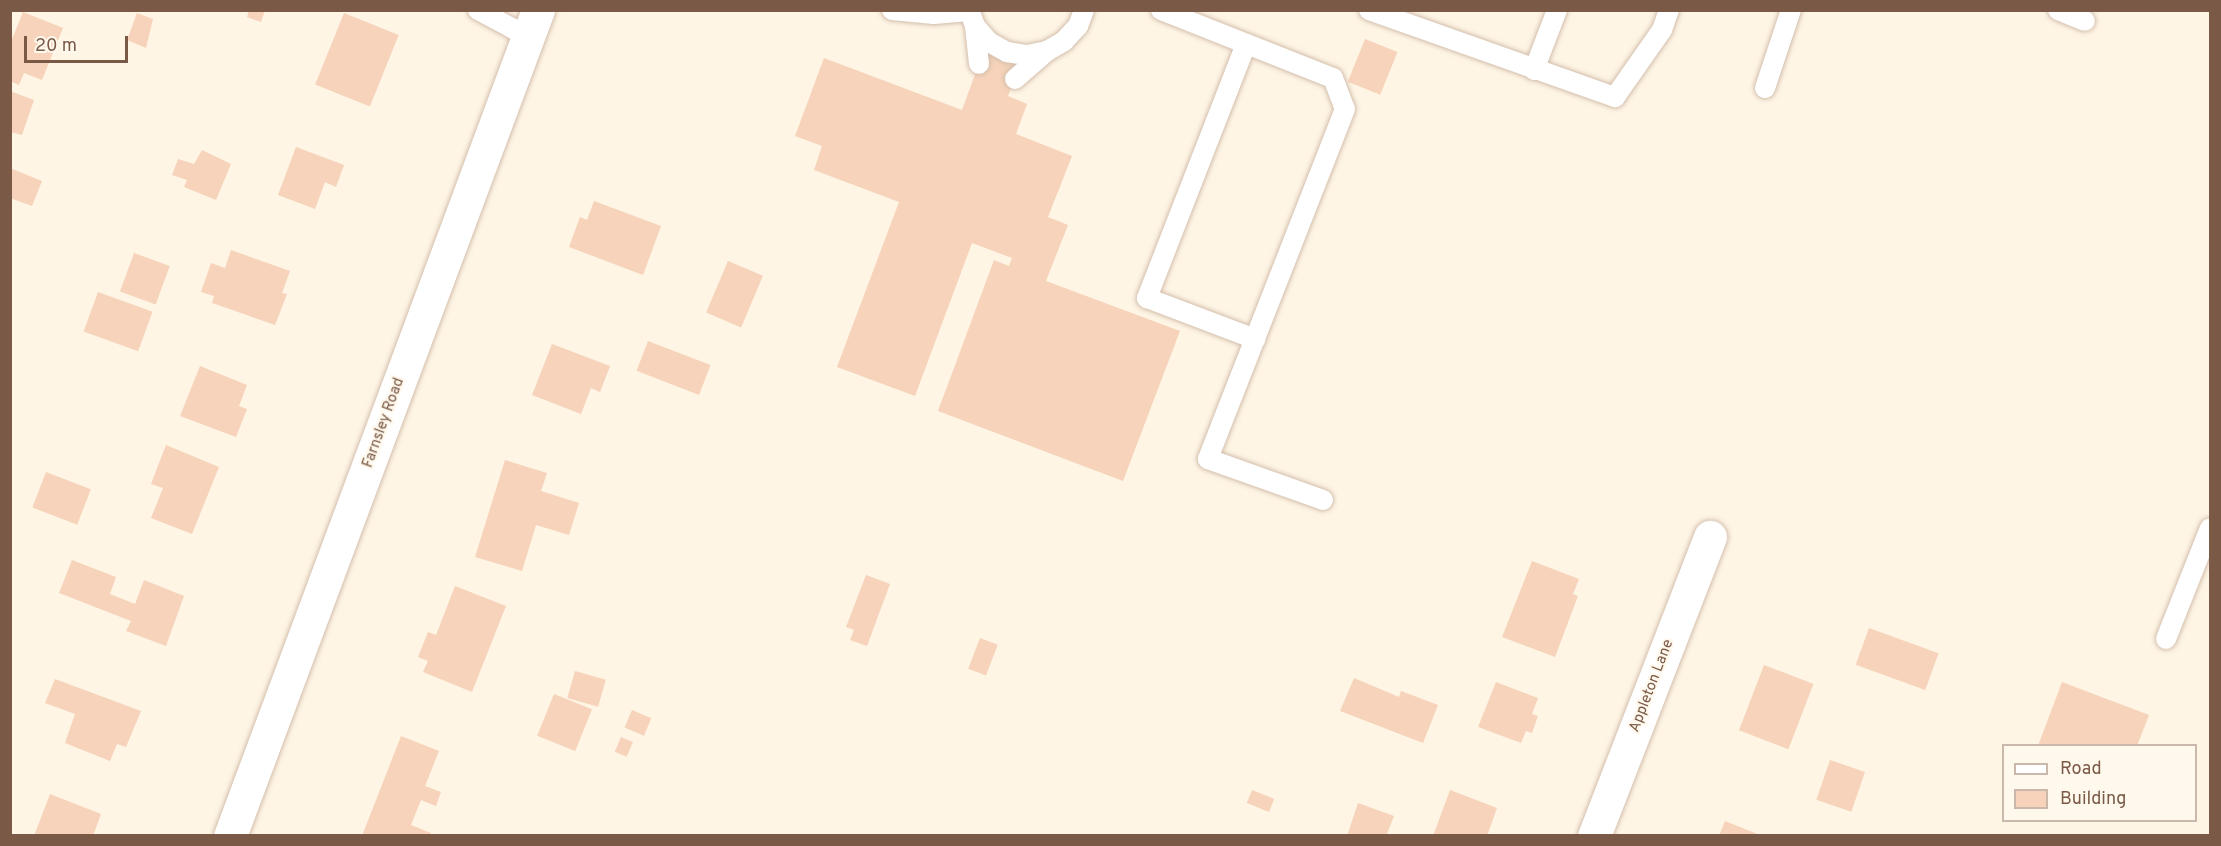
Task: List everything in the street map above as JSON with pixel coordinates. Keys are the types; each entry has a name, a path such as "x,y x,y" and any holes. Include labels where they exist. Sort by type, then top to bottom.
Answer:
{"street":[{"name":"Farnsley Road","path":"230,836 534,22"},
{"name":"Appleton Lane","path":"1594,836 1710,537"}],"lane":[{"path":"478,10 513,29 534,22"},
{"path":"892,10 971,16"},
{"path":"1015,79 1047,51 1065,41 1078,26 1084,10"},
{"path":"1161,10 1333,78 1345,108 1208,459 1323,500"},
{"path":"1370,10 1615,97 1662,30 1669,10"},
{"path":"1534,70 1557,10"},
{"path":"1765,88 1791,10"},
{"path":"2058,10 2085,21"},
{"path":"971,16 989,42 1007,52 1027,55 1047,51"},
{"path":"971,16 979,64"},
{"path":"1246,44 1147,298 1255,339"},
{"path":"2166,639 2211,528"}],"building":[{"path":"249,10 265,10 261,22 247,17"},
{"path":"23,12 63,28 42,80 24,73 19,85 10,81 10,44"},
{"path":"137,13 153,19 146,48 127,40"},
{"path":"344,13 399,35 370,106 315,84"},
{"path":"1365,39 1397,52 1380,95 1348,82"},
{"path":"983,52 1019,66 1008,96 1027,104 1016,134 1072,156 1048,217 1068,225 1046,281 1180,331 1123,481 938,411 994,260 1009,266 1012,258 972,243 915,396 837,367 899,202 814,170 822,146 795,136 824,58 962,110"},
{"path":"10,91 34,100 22,135 10,132"},
{"path":"296,147 344,165 336,187 325,182 315,209 278,195"},
{"path":"202,150 231,164 216,200 184,187 187,180 172,175 178,159 194,164"},
{"path":"10,168 42,181 32,206 10,198"},
{"path":"594,201 661,226 643,275 569,247 580,217 587,220"},
{"path":"231,250 290,271 282,293 287,294 275,325 212,303 214,296 201,292 211,263 225,268"},
{"path":"134,253 170,266 156,305 120,292"},
{"path":"728,261 763,276 741,327 706,313"},
{"path":"98,292 153,312 138,351 84,331"},
{"path":"648,341 711,365 699,395 637,371"},
{"path":"552,344 610,366 600,392 591,388 581,414 532,395"},
{"path":"200,366 247,385 239,406 247,409 236,437 180,416"},
{"path":"166,445 219,467 192,534 151,518 163,488 151,484"},
{"path":"505,460 547,473 541,491 579,503 569,535 536,525 522,571 475,557"},
{"path":"46,472 91,489 77,525 32,507"},
{"path":"72,560 116,577 110,594 135,604 144,580 184,596 166,646 126,631 131,621 59,593"},
{"path":"1532,561 1579,579 1573,594 1578,596 1555,657 1502,637"},
{"path":"866,575 890,584 867,646 850,640 854,630 846,627"},
{"path":"455,586 506,606 472,692 423,672 428,661 418,657 428,632 436,635"},
{"path":"1869,628 1939,653 1925,690 1856,665"},
{"path":"980,638 998,645 986,676 968,669"},
{"path":"1764,665 1813,684 1788,749 1739,730"},
{"path":"575,671 606,680 598,707 567,698"},
{"path":"1354,678 1399,697 1401,691 1438,705 1423,743 1340,711"},
{"path":"55,679 141,711 126,747 117,744 110,761 65,743 75,714 45,703"},
{"path":"1496,682 1538,698 1532,714 1538,716 1532,733 1526,731 1521,743 1478,727"},
{"path":"2062,682 2149,715 2138,744 2039,744"},
{"path":"554,694 592,709 575,751 537,736"},
{"path":"632,710 651,718 644,736 625,727"},
{"path":"401,736 439,751 425,786 441,792 436,806 421,800 411,825 431,833 430,836 362,836"},
{"path":"621,737 633,742 627,757 615,752"},
{"path":"1830,760 1865,772 1851,812 1816,800"},
{"path":"1252,790 1274,799 1269,812 1247,803"},
{"path":"1450,790 1497,808 1487,836 1433,836"},
{"path":"50,794 101,814 93,836 34,836"},
{"path":"1358,803 1394,816 1386,836 1347,836"},
{"path":"1725,821 1760,835 1760,836 1719,836"}]}
